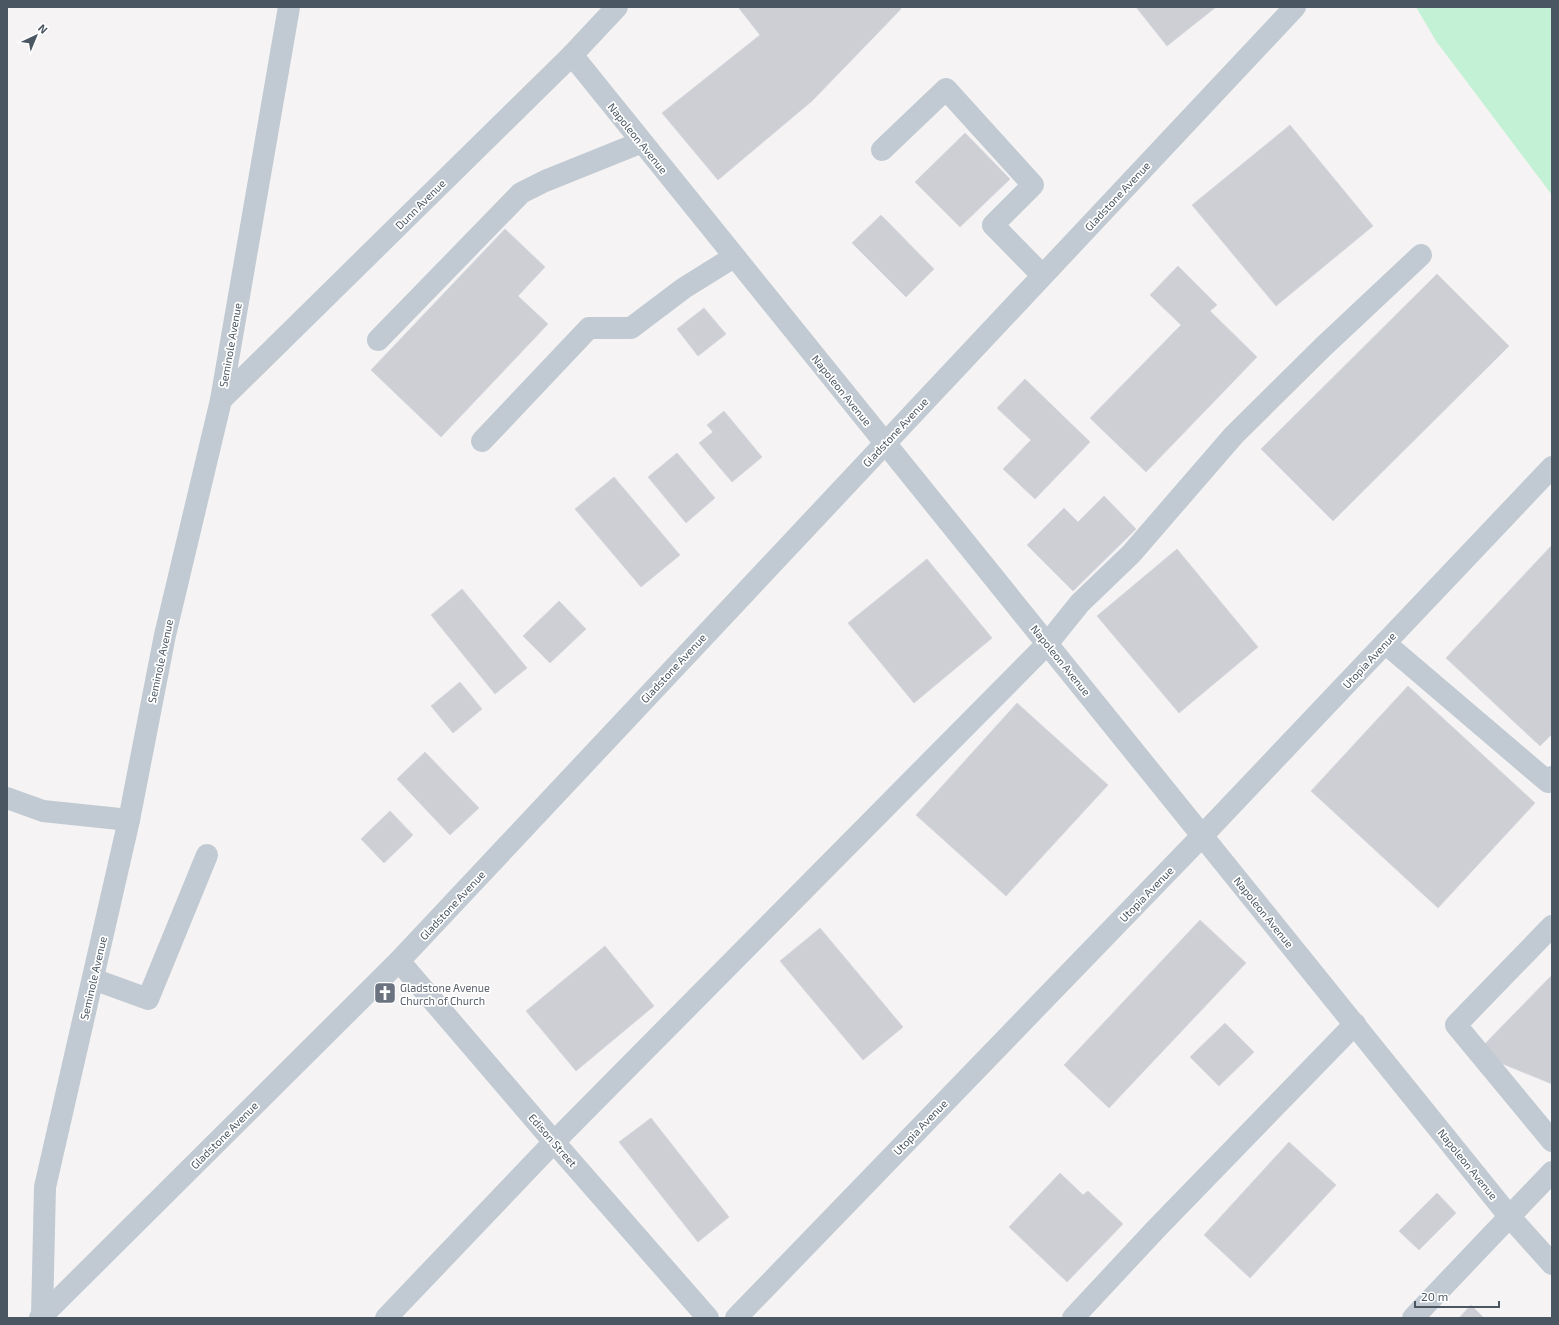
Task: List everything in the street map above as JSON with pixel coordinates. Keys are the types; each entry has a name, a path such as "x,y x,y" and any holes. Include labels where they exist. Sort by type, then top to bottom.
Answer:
{"street":[{"name":"Seminole Avenue","path":"41,1317 45,1187 129,820 165,635 221,400 289,7"},
{"name":"Dunn Avenue","path":"221,400 572,55 617,7"},
{"name":"Gladstone Avenue","path":"41,1317 399,961 1295,7"},
{"name":"Napoleon Avenue","path":"572,55 1509,1216 1552,1264"},
{"path":"882,150 946,89 1033,185 993,225 1042,275"},
{"path":"378,340 521,193 546,181 642,142"},
{"path":"386,1318 554,1142 1047,644 1080,603 1131,554 1234,435 1323,347 1421,255"},
{"path":"482,441 589,328 631,328 684,288 734,257"},
{"name":"Utopia Avenue","path":"736,1318 1202,836 1552,467"},
{"path":"1385,642 1548,782 1552,777"},
{"path":"7,798 43,811 129,820"},
{"path":"93,979 148,999 207,855"},
{"path":"1552,926 1456,1025 1552,1142"},
{"name":"Edison Street","path":"399,961 554,1142 708,1318"},
{"path":"1073,1318 1156,1229 1355,1024"},
{"path":"1413,1318 1552,1172"}],"green space":[{"path":"1416,7 1552,7 1552,195 1436,41"}],"building":[{"path":"738,7 900,7 901,9 812,101 718,180 662,113 760,35"},
{"path":"1136,7 1216,7 1167,46"},
{"path":"1290,125 1373,226 1276,306 1192,205"},
{"path":"965,133 1010,179 960,227 915,182"},
{"path":"881,215 934,269 906,297 852,243"},
{"path":"505,229 545,267 518,296 548,324 441,437 371,370"},
{"path":"1178,266 1217,305 1210,311 1257,357 1146,472 1090,418 1181,325 1150,295"},
{"path":"1437,274 1509,346 1333,521 1261,449"},
{"path":"704,308 726,334 698,356 677,329"},
{"path":"1025,379 1090,442 1035,499 1003,469 1031,440 997,408"},
{"path":"724,411 762,457 732,482 699,443 713,432 707,425"},
{"path":"677,453 715,498 686,523 648,477"},
{"path":"614,477 680,555 641,587 575,509"},
{"path":"1104,496 1136,529 1073,591 1027,545 1064,508 1078,522"},
{"path":"1552,545 1552,734 1540,746 1446,658"},
{"path":"1177,549 1258,647 1179,713 1097,616"},
{"path":"927,559 992,638 914,703 848,623"},
{"path":"462,589 527,668 495,694 431,615"},
{"path":"559,601 586,629 550,663 523,636"},
{"path":"460,682 482,709 453,733 431,706"},
{"path":"1408,686 1535,803 1438,908 1311,791"},
{"path":"1017,703 1108,785 1006,896 916,815"},
{"path":"425,752 479,808 450,835 397,779"},
{"path":"390,811 413,835 384,863 361,839"},
{"path":"1200,920 1246,963 1109,1108 1064,1065"},
{"path":"820,928 903,1027 863,1060 780,961"},
{"path":"605,946 654,1006 576,1071 526,1011"},
{"path":"1552,975 1552,1084 1476,1053"},
{"path":"1225,1023 1254,1052 1219,1086 1190,1057"},
{"path":"651,1118 729,1217 698,1242 619,1142"},
{"path":"1289,1142 1336,1185 1250,1278 1204,1235"},
{"path":"1060,1173 1083,1195 1088,1191 1123,1224 1067,1282 1009,1227"},
{"path":"1437,1193 1456,1213 1419,1250 1399,1231"},
{"path":"1471,1305 1484,1318 1459,1318"}],"place":[{"name":"Gladstone Avenue Church of Church","path":"385,993"}]}
